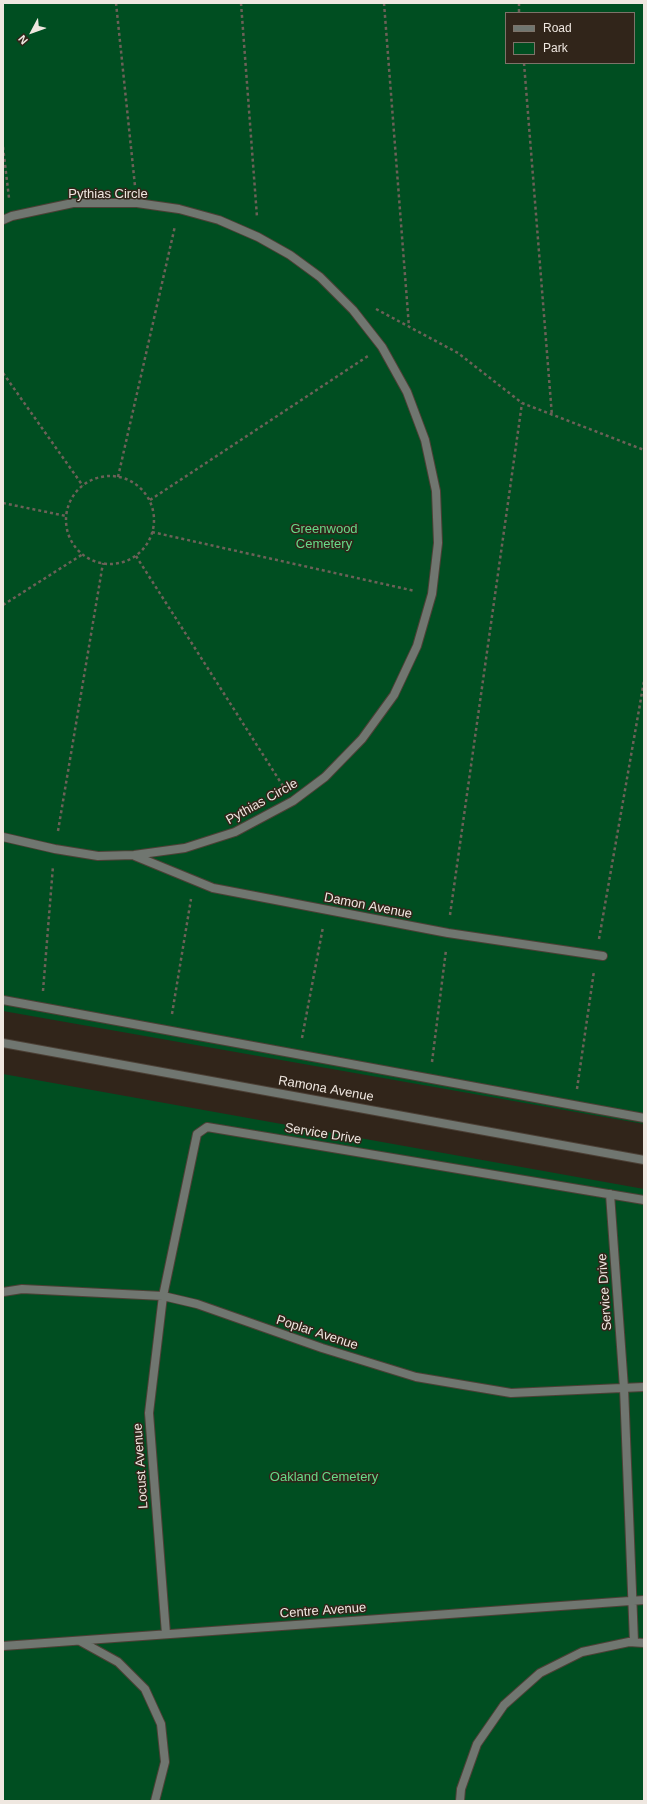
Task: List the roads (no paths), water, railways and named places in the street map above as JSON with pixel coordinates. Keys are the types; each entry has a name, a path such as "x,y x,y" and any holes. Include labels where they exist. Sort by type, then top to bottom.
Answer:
{"street":[{"name":"Pythias Circle","path":"3,220 12,216 73,204 137,203 179,209 219,220 258,237 290,255 320,278 353,310 382,347 407,392 425,440 436,491 438,543 432,594 417,646 394,695 362,739 325,777 293,801 234,832 185,848 134,855 98,856 55,849 3,837"},
{"name":"Damon Avenue","path":"134,855 213,888 448,933 600,956"},
{"path":"3,1000 644,1118"},
{"name":"Ramona Avenue","path":"3,1043 644,1160"},
{"name":"Service Drive","path":"163,1296 197,1134 207,1127 644,1200"},
{"name":"Service Drive","path":"610,1194 624,1388 634,1642"},
{"name":"Poplar Avenue","path":"3,1292 22,1289 163,1296 197,1304 322,1348 416,1377 511,1393 644,1387"},
{"name":"Locust Avenue","path":"163,1296 149,1413 166,1634"},
{"name":"Centre Avenue","path":"3,1646 644,1600"},
{"path":"80,1641 118,1662 145,1690 161,1724 165,1762 155,1801"},
{"path":"460,1801 461,1789 477,1744 504,1705 540,1673 582,1652 634,1642 644,1643"}],"park label":[{"name":"Greenwood Cemetery","path":"324,536"},
{"name":"Oakland Cemetery","path":"324,1477"}]}
